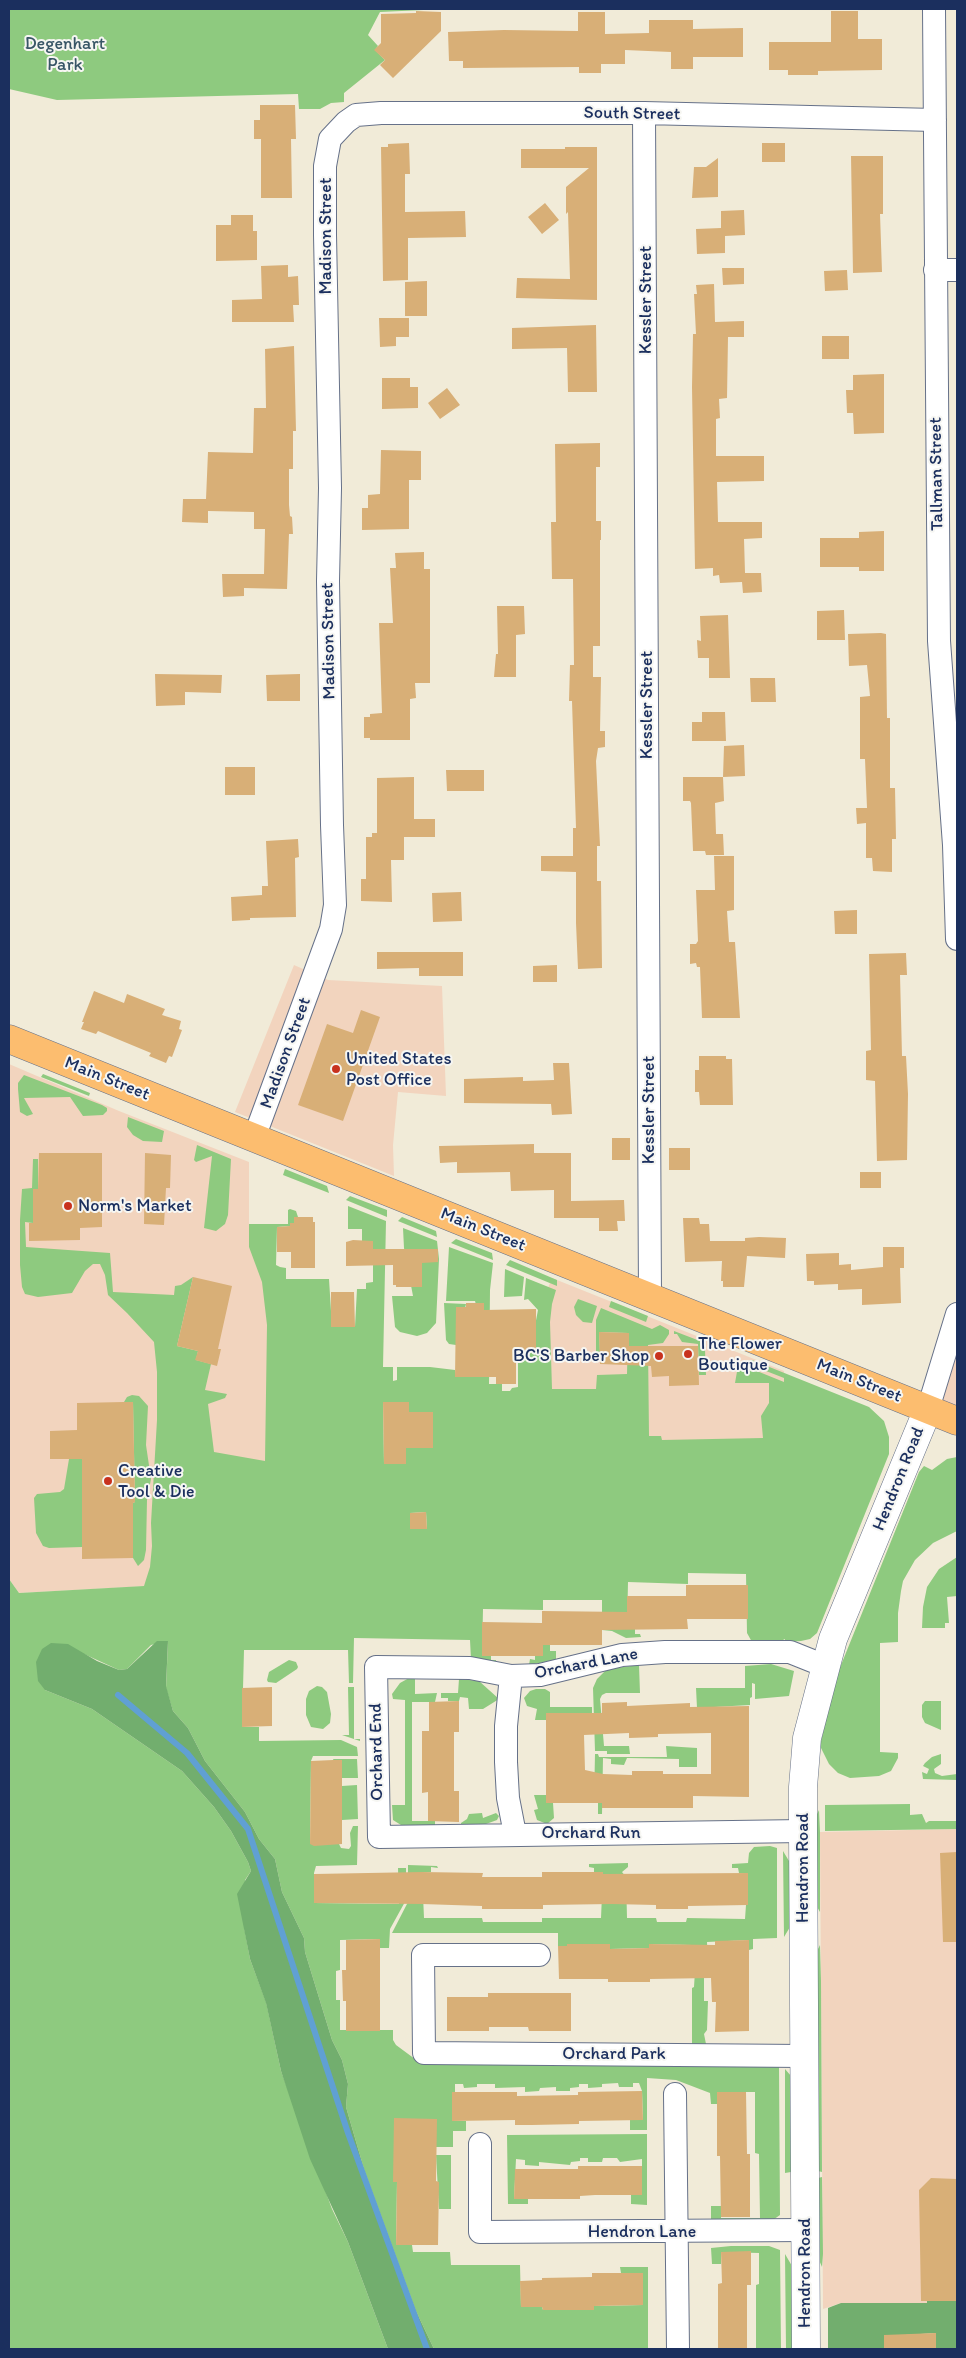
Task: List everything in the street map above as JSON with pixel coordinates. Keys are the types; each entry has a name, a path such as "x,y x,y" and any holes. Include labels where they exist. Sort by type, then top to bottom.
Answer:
{"main road":[{"name":"Main Street","path":"9,1039 957,1421"}],"street":[{"name":"Tallman Street","path":"934,9 935,120 946,270 948,612 942,710 954,845 957,940"},
{"name":"South Street","path":"335,132 356,115 381,112 644,113 935,120"},
{"name":"Kessler Street","path":"644,113 650,1296"},
{"name":"Madison Street","path":"254,1138 331,929 335,905 328,581 330,488 325,235 326,155 330,139 335,132"},
{"path":"928,1408 957,1314"},
{"name":"Hendron Road","path":"806,2349 803,1787 807,1738 834,1638 928,1408"},
{"name":"Orchard Lane","path":"376,1667 470,1668 511,1676 540,1675 622,1655 665,1652 790,1652 825,1666"},
{"name":"Orchard End","path":"376,1667 379,1837"},
{"path":"511,1676 506,1726 506,1762 508,1798 515,1834"},
{"name":"Orchard Run","path":"379,1837 803,1831"},
{"name":"Orchard Park","path":"540,1955 423,1956 424,2053 804,2056"},
{"path":"675,2094 678,2349"},
{"name":"Hendron Lane","path":"480,2144 480,2232 805,2230"}],"shaded area":[{"path":"294,965 328,980 442,986 446,1096 398,1092 393,1145 394,1176 235,1112"},
{"path":"9,1064 119,1111 249,1162 249,1247 274,1282 279,1579 19,1593 9,1579"},
{"path":"552,1278 784,1371 786,1445 544,1443 543,1300"},
{"path":"957,1314 957,1421 928,1409"},
{"path":"957,1829 957,2301 841,2303 823,2309 820,1832"}],"green space":[{"name":"Degenhart Park","path":"9,9 445,9 380,12 368,35 378,46 375,50 385,60 344,93 344,102 331,103 320,109 299,109 298,94 57,100 9,89"},
{"path":"43,1074 90,1093 89,1096 41,1077"},
{"path":"24,1075 102,1105 107,1108 107,1111 103,1115 83,1116 70,1097 24,1098 33,1114 27,1116 20,1112 18,1089 18,1083"},
{"path":"128,1117 164,1131 162,1142 143,1141 133,1135 127,1127"},
{"path":"197,1145 231,1159 228,1215 225,1224 216,1231 204,1228 212,1156 196,1162 194,1160"},
{"path":"33,1159 38,1159 38,1189 33,1223 25,1222 26,1247 110,1253 113,1292 174,1295 175,1286 181,1285 193,1277 177,1346 198,1351 196,1360 211,1364 205,1390 227,1394 225,1398 208,1404 214,1452 265,1461 267,1325 262,1282 249,1247 249,1224 288,1224 288,1210 296,1211 298,1217 294,1223 290,1223 290,1226 277,1227 276,1265 286,1268 286,1279 329,1279 332,1327 355,1327 357,1289 366,1289 366,1283 373,1282 373,1241 362,1241 362,1229 348,1229 348,1206 386,1221 383,1367 393,1367 393,1381 397,1380 397,1367 430,1367 455,1370 456,1377 484,1377 484,1333 475,1301 446,1301 449,1247 493,1263 490,1290 489,1384 502,1384 502,1391 510,1391 512,1388 518,1387 518,1360 529,1357 538,1310 528,1299 524,1300 526,1278 556,1290 550,1322 552,1389 596,1389 597,1375 627,1374 628,1333 599,1332 600,1353 596,1353 596,1320 601,1308 652,1329 660,1325 669,1330 669,1334 663,1343 648,1345 649,1436 661,1436 662,1440 763,1438 761,1416 769,1403 769,1383 735,1383 738,1366 742,1365 784,1382 784,1378 743,1362 752,1360 869,1407 884,1421 889,1437 889,1454 817,1633 810,1639 785,1642 785,1639 781,1641 752,1642 747,1633 746,1574 688,1573 688,1584 628,1582 627,1629 635,1629 635,1634 640,1634 641,1637 626,1638 612,1631 602,1630 602,1600 543,1600 543,1610 483,1609 482,1655 491,1656 491,1660 496,1660 496,1665 471,1659 470,1640 354,1638 353,1683 349,1683 348,1650 244,1650 242,1727 259,1727 259,1741 341,1740 357,1747 358,1756 313,1756 311,1761 310,1844 339,1844 341,1848 349,1849 351,1846 350,1833 353,1826 358,1826 357,1865 316,1866 314,1873 314,1903 399,1904 398,1868 406,1868 406,1900 390,1929 389,1948 380,1948 380,1939 340,1940 340,1970 336,1971 336,2000 340,2000 340,2030 393,2030 393,2040 396,2045 419,2062 779,2066 780,2215 770,2222 711,2225 711,2206 721,2206 721,2218 760,2218 759,2154 755,2153 755,2092 718,2092 717,2104 711,2104 710,2093 676,2080 647,2078 647,2130 630,2130 630,2120 643,2120 642,2091 639,2083 633,2083 633,2087 619,2087 618,2083 602,2084 602,2087 588,2088 588,2084 579,2084 579,2087 570,2088 570,2091 556,2091 556,2087 540,2088 539,2091 525,2092 525,2087 495,2088 495,2084 477,2084 477,2087 464,2088 463,2084 455,2084 455,2092 452,2092 452,2121 466,2121 466,2131 453,2131 453,2147 436,2147 393,2182 397,2182 396,2245 412,2245 413,2252 450,2252 451,2265 520,2265 521,2307 542,2307 543,2310 593,2310 594,2306 643,2305 643,2273 621,2273 620,2267 648,2267 648,2349 434,2349 416,2311 364,2169 346,2107 348,2084 342,2060 332,2040 305,1952 304,1938 282,1892 275,1859 259,1839 245,1812 205,1761 188,1728 173,1711 166,1688 168,1641 151,1645 127,1669 119,1670 84,1654 45,1690 92,1709 182,1771 214,1807 231,1831 248,1862 251,1871 245,1880 244,1927 250,1959 266,2002 281,2071 332,2209 348,2242 388,2349 9,2349 9,1579 19,1593 144,1586 150,1567 152,1546 151,1523 157,1420 157,1372 154,1342 108,1295 105,1275 100,1264 93,1264 85,1271 72,1293 38,1297 25,1294 22,1287 20,1265 22,1189 32,1188","holes":["409,1402 409,1412 433,1412 433,1447 418,1448 406,1439 406,1464 384,1464 383,1403","426,1512 427,1529 411,1529 410,1513"]},
{"path":"285,1169 327,1186 329,1193 283,1175"},
{"path":"350,1196 387,1210 387,1217 346,1200"},
{"path":"402,1217 436,1231 437,1237 398,1221"},
{"path":"403,1228 437,1241 439,1259 436,1323 427,1333 417,1336 400,1332 395,1327 392,1296 413,1296 404,1248"},
{"path":"456,1239 492,1253 493,1260 451,1243"},
{"path":"510,1260 557,1280 557,1286 506,1265"},
{"path":"505,1269 524,1277 522,1296 504,1297"},
{"path":"578,1299 597,1306 592,1323 583,1322 576,1315 574,1307"},
{"path":"611,1301 648,1316 646,1322 609,1307"},
{"path":"444,1303 466,1304 456,1345 449,1344 446,1340"},
{"path":"674,1331 700,1341 705,1350 706,1375 699,1375 698,1344 682,1342 677,1334 674,1334"},
{"path":"132,1395 139,1396 148,1406 146,1445 151,1479 147,1500 146,1550 144,1560 138,1566 133,1558 133,1503 135,1502 133,1402 124,1402 127,1397"},
{"path":"957,1457 957,1531 933,1543 915,1560 903,1581 898,1613 898,1642 880,1643 880,1752 898,1753 898,1758 891,1771 879,1776 850,1778 838,1773 829,1764 820,1746 839,1670 919,1472 924,1466 932,1470 947,1459"},
{"path":"69,1459 82,1459 82,1547 49,1548 43,1546 36,1533 34,1498 37,1494 60,1492 64,1489"},
{"path":"957,1557 957,1596 947,1597 949,1623 945,1623 945,1628 922,1628 923,1607 927,1587 939,1569"},
{"path":"157,1641 168,1641 166,1686 173,1711 188,1728 205,1761 245,1812 259,1839 275,1859 282,1892 304,1938 305,1952 332,2040 342,2060 348,2084 346,2107 364,2169 416,2311 434,2349 388,2349 348,2242 310,2159 281,2071 266,2003 250,1959 237,1894 251,1871 231,1831 214,1807 182,1771 92,1709 45,1690 38,1681 36,1662 42,1649 51,1643 68,1644 97,1661 119,1670 127,1669"},
{"path":"543,1645 550,1645 550,1651 556,1651 556,1660 529,1665 530,1659 535,1660 535,1656"},
{"path":"289,1660 296,1662 297,1669 276,1683 268,1682 269,1672"},
{"path":"771,1664 794,1671 789,1696 755,1699 755,1684 752,1683 750,1705 697,1708 696,1688 745,1688 745,1666"},
{"path":"639,1665 640,1693 606,1693 600,1699 604,1746 629,1746 630,1754 607,1754 607,1751 595,1751 593,1688 597,1679 607,1669"},
{"path":"409,1678 415,1679 415,1694 437,1693 435,1702 412,1702 412,1821 435,1821 435,1826 401,1825 393,1820 392,1805 405,1805 405,1700 393,1699 392,1694 400,1683"},
{"path":"459,1679 479,1681 499,1699 483,1709 469,1709 468,1698 460,1697 459,1701 448,1701 448,1698 441,1698 441,1693 458,1693"},
{"path":"317,1686 322,1687 327,1692 331,1714 330,1723 323,1729 311,1727 306,1715 306,1699 309,1691"},
{"path":"348,1687 354,1687 354,1739 342,1735 349,1735"},
{"path":"545,1689 550,1692 550,1707 592,1707 592,1714 547,1713 546,1720 535,1720 537,1709 527,1706 524,1698 530,1691"},
{"path":"925,1701 941,1701 941,1730 925,1723 922,1717 922,1705"},
{"path":"666,1746 697,1748 697,1767 679,1767 679,1759 627,1758 624,1765 611,1764 611,1759 603,1758 602,1814 598,1814 598,1802 594,1802 595,1754 598,1754 599,1757 667,1757"},
{"path":"941,1754 941,1764 934,1769 935,1773 942,1776 957,1774 957,1780 923,1779 922,1772 927,1774 929,1769 923,1766 925,1763 932,1757"},
{"path":"333,1759 357,1759 358,1778 342,1778"},
{"path":"357,1785 358,1819 342,1820 342,1786"},
{"path":"534,1795 546,1795 546,1803 553,1803 554,1818 547,1824 537,1820 534,1810 538,1809"},
{"path":"910,1804 910,1815 922,1814 926,1823 929,1821 957,1821 957,1829 825,1831 825,1805"},
{"path":"819,1810 820,1912 816,1905 816,1816"},
{"path":"482,1813 483,1818 496,1813 499,1816 497,1820 486,1824 461,1826 461,1823 467,1819 469,1814"},
{"path":"770,1846 777,1848 777,1938 753,1939 753,1949 749,1950 749,1940 707,1942 708,1971 704,1972 704,2001 708,2001 707,2030 704,2034 706,2044 692,2046 692,1988 694,1987 695,1971 691,1945 649,1944 649,1948 610,1949 567,1944 567,1946 558,1946 558,1933 392,1933 408,1902 408,1865 437,1866 438,1868 431,1867 431,1872 422,1872 424,1918 482,1918 483,1922 542,1922 542,1918 601,1918 603,1872 594,1872 594,1868 589,1867 589,1864 628,1863 628,1867 622,1872 626,1877 627,1918 656,1918 657,1922 686,1922 687,1918 745,1919 746,1905 748,1905 747,1873 739,1873 738,1868 732,1868 732,1864 748,1863 749,1853 754,1847"},
{"path":"783,1851 789,1861 790,1927 784,1937"},
{"path":"820,1945 822,2172 818,2171 817,1951"},
{"path":"785,2069 791,2076 791,2172 785,2173"},
{"path":"647,2134 647,2205 631,2204 631,2195 642,2195 642,2159 620,2162 617,2158 603,2158 602,2162 588,2162 588,2158 580,2158 580,2161 571,2162 570,2165 539,2162 539,2166 525,2165 525,2160 516,2159 514,2199 528,2199 528,2204 508,2204 507,2135"},
{"path":"436,2155 451,2155 451,2209 439,2209"},
{"path":"822,2177 822,2267 819,2260 818,2178"},
{"path":"769,2246 780,2250 781,2349 756,2349 756,2285 759,2284 759,2253 721,2252 721,2264 712,2264 711,2248"},
{"path":"785,2254 792,2266 792,2349 786,2349"},
{"path":"927,2301 957,2301 957,2349 936,2349 936,2333 905,2335 905,2349 828,2349 828,2308 841,2303 927,2303"}],"building":[{"path":"416,11 441,12 441,31 393,78 380,65 385,60 374,50 381,43 381,14 416,13"},
{"path":"831,11 858,11 858,39 882,39 882,70 818,71 818,75 788,75 788,70 769,70 769,42 831,42"},
{"path":"578,12 605,12 605,34 649,33 649,20 693,20 693,29 743,28 743,57 693,57 693,69 671,69 671,52 625,50 625,64 601,64 601,73 579,73 579,67 463,68 463,61 449,61 448,32 504,30 578,31"},
{"path":"260,105 295,105 296,139 291,139 292,198 261,198 261,139 254,139 254,120 260,120"},
{"path":"409,143 410,174 405,174 405,212 465,211 466,237 408,238 408,280 383,281 381,147 388,147 388,144"},
{"path":"762,143 785,143 785,162 762,162"},
{"path":"565,147 597,147 597,300 516,298 517,278 570,279 566,187 589,168 521,168 521,149 565,149"},
{"path":"851,156 883,156 883,214 880,214 882,272 853,273"},
{"path":"718,158 718,197 692,198 694,167 706,167"},
{"path":"545,203 559,220 542,234 528,217"},
{"path":"744,210 745,235 725,236 725,253 697,254 696,229 721,228 721,211"},
{"path":"231,215 253,215 253,231 257,231 257,260 216,261 216,225 231,225"},
{"path":"288,265 288,277 298,276 299,305 293,305 294,322 232,322 232,300 262,299 261,266"},
{"path":"722,268 744,268 744,284 723,285"},
{"path":"847,270 848,290 825,291 824,271"},
{"path":"427,281 427,316 405,316 405,282"},
{"path":"714,284 715,322 744,321 744,337 728,337 727,398 719,399 720,418 716,419 716,456 764,456 764,481 717,482 718,522 762,522 762,538 744,539 745,573 761,573 762,592 743,593 742,582 720,583 719,575 713,576 713,568 695,569 692,387 693,334 696,334 694,294 697,294 696,285"},
{"path":"379,318 409,318 409,337 396,337 396,346 380,347"},
{"path":"596,325 597,392 568,392 567,348 512,349 512,328"},
{"path":"822,336 849,336 849,359 822,359"},
{"path":"294,346 296,431 293,431 293,469 289,469 289,505 293,534 289,534 287,589 244,588 244,596 223,597 222,574 264,574 265,529 254,529 254,512 208,511 208,523 182,522 183,499 206,499 208,452 253,453 254,408 266,408 265,349"},
{"path":"884,374 884,433 854,434 853,413 847,413 846,390 853,390 853,375"},
{"path":"382,378 410,378 410,387 418,387 418,408 382,409"},
{"path":"447,388 460,405 440,419 428,403"},
{"path":"600,443 600,467 596,467 596,521 601,521 600,646 593,646 593,677 601,677 600,731 605,731 605,747 598,748 596,761 600,846 597,846 597,881 601,881 602,968 578,969 576,872 541,871 541,856 573,856 573,828 576,828 572,701 569,701 570,665 574,665 573,579 552,579 551,522 556,522 555,444"},
{"path":"381,450 421,451 421,480 409,480 409,529 362,530 362,508 368,508 368,495 380,494"},
{"path":"884,531 884,571 859,571 859,567 820,567 820,538 859,538 859,532"},
{"path":"424,552 424,569 430,569 430,683 415,683 416,698 410,699 410,740 370,740 370,738 364,738 364,717 370,717 370,714 382,713 379,623 393,623 390,568 396,568 395,553"},
{"path":"497,606 524,606 525,634 516,635 516,677 494,677 496,654 498,654"},
{"path":"844,610 845,640 817,640 817,611"},
{"path":"728,615 730,678 709,678 709,658 698,658 697,640 701,641 700,616"},
{"path":"848,634 886,634 887,718 890,718 890,788 895,788 896,839 892,839 892,872 873,871 872,858 866,858 866,823 857,824 856,808 867,808 865,759 860,759 860,697 870,696 867,665 849,666"},
{"path":"155,674 222,675 221,693 185,692 185,705 156,706"},
{"path":"300,674 300,701 267,701 266,675"},
{"path":"750,678 775,678 776,702 751,702"},
{"path":"702,712 725,712 726,741 692,741 692,722 702,722"},
{"path":"744,745 745,776 723,777 724,746"},
{"path":"225,767 255,767 255,795 225,795"},
{"path":"446,770 484,770 484,791 447,791"},
{"path":"414,777 414,819 435,819 435,837 404,837 404,860 391,860 392,902 361,901 361,879 366,879 366,837 372,837 372,833 377,833 377,778"},
{"path":"683,777 723,777 724,801 715,803 716,834 723,834 724,855 706,855 705,851 693,851 691,803 690,801 683,801"},
{"path":"298,839 299,857 295,858 296,917 250,918 250,920 232,921 231,897 262,895 262,886 268,886 266,841"},
{"path":"714,856 734,856 734,910 727,911 729,942 735,942 740,1018 702,1018 700,967 697,967 696,963 690,964 690,944 696,944 698,941 696,890 715,890"},
{"path":"461,892 462,921 433,922 432,893"},
{"path":"857,910 857,934 835,934 834,911"},
{"path":"377,952 463,952 463,976 419,976 419,968 377,969"},
{"path":"906,953 907,975 900,975 902,1056 906,1056 908,1094 907,1160 877,1161 875,1081 866,1080 866,1051 871,1050 869,954"},
{"path":"557,965 557,982 533,982 533,966"},
{"path":"94,991 124,1003 127,994 165,1009 162,1015 181,1021 179,1029 182,1030 172,1057 169,1056 166,1063 149,1056 151,1053 98,1031 96,1034 81,1029"},
{"name":"United States Post Office","path":"361,1010 380,1017 343,1121 298,1105 327,1024 353,1033"},
{"path":"699,1056 726,1056 726,1059 732,1059 733,1105 700,1105 699,1092 695,1092 695,1070 699,1070"},
{"path":"553,1063 569,1063 572,1114 552,1115 551,1104 464,1103 464,1079 523,1077 523,1081 554,1080"},
{"path":"612,1138 630,1138 630,1160 612,1160"},
{"path":"534,1144 534,1153 571,1153 571,1201 624,1200 625,1221 617,1221 618,1231 599,1231 599,1218 554,1218 554,1190 511,1191 510,1172 457,1173 457,1162 440,1163 439,1146"},
{"path":"669,1148 690,1148 690,1170 669,1170"},
{"name":"Norm's Market","path":"39,1153 102,1153 102,1227 80,1228 80,1240 29,1241 29,1223 33,1223 33,1189 38,1189"},
{"path":"145,1153 171,1155 170,1188 166,1188 164,1225 144,1224"},
{"path":"860,1172 881,1172 881,1188 860,1188"},
{"path":"294,1217 313,1217 313,1222 315,1222 315,1268 291,1268 291,1252 277,1252 277,1227 290,1226 290,1223 294,1223"},
{"path":"683,1218 699,1218 700,1224 709,1224 710,1241 745,1241 745,1238 759,1237 786,1238 785,1258 747,1256 744,1287 723,1287 723,1281 721,1281 722,1261 685,1262"},
{"path":"353,1240 373,1241 373,1249 438,1249 438,1262 422,1263 422,1287 396,1287 396,1285 393,1285 393,1265 346,1266 346,1242"},
{"path":"883,1247 904,1247 904,1268 900,1268 901,1303 862,1305 862,1289 838,1290 838,1284 814,1285 814,1281 807,1281 806,1254 839,1253 839,1265 851,1264 851,1270 883,1267"},
{"path":"193,1277 232,1286 218,1349 221,1349 217,1366 195,1360 198,1351 177,1346"},
{"path":"331,1292 354,1292 355,1327 331,1327"},
{"path":"466,1303 484,1303 484,1310 536,1309 536,1351 516,1352 516,1384 496,1384 496,1377 455,1377 456,1307 466,1307"},
{"path":"599,1332 629,1333 629,1346 698,1346 699,1385 669,1386 669,1376 652,1377 651,1366 600,1364"},
{"name":"Creative Tool & Die","path":"133,1402 135,1502 133,1503 133,1558 82,1559 82,1459 50,1459 50,1431 77,1430 77,1403"},
{"path":"383,1402 409,1402 409,1412 433,1412 433,1448 406,1448 406,1464 384,1464"},
{"path":"426,1512 427,1529 410,1529 410,1513"},
{"path":"686,1585 748,1585 748,1619 687,1619 688,1629 602,1630 602,1645 543,1645 543,1656 482,1656 482,1622 542,1623 542,1611 627,1612 627,1596 686,1596"},
{"path":"272,1687 272,1726 242,1727 242,1688"},
{"path":"459,1701 459,1732 454,1732 454,1791 459,1791 459,1822 428,1821 428,1792 422,1793 422,1731 429,1731 429,1702"},
{"path":"627,1702 627,1706 690,1703 690,1707 749,1706 749,1797 693,1796 693,1808 602,1808 602,1803 546,1803 546,1713 602,1713 602,1703","holes":["629,1733 629,1738 658,1737 658,1734 711,1733 711,1774 663,1774 663,1771 632,1771 632,1775 603,1774 585,1770 584,1735"]},
{"path":"342,1760 342,1844 314,1846 310,1844 311,1761"},
{"path":"957,1852 957,1942 943,1942 940,1853"},
{"path":"542,1872 603,1872 603,1874 748,1873 748,1905 688,1906 688,1909 656,1909 656,1905 612,1904 543,1905 543,1909 482,1909 482,1906 314,1903 314,1874 483,1873 482,1877 542,1877"},
{"path":"380,1939 380,2031 346,2031 346,2001 343,2001 342,1970 346,1970 346,1940"},
{"path":"749,1940 749,2031 715,2032 716,2002 712,2002 711,1978 650,1979 650,1982 608,1982 608,1979 559,1979 558,1946 567,1946 567,1944 610,1944 610,1949 649,1948 649,1944 715,1945 715,1941"},
{"path":"488,1993 571,1993 571,2031 529,2031 528,2027 489,2027 489,2031 447,2031 447,1997 488,1997"},
{"path":"642,2091 643,2120 579,2121 579,2124 532,2125 515,2125 515,2120 452,2121 452,2092 517,2092 517,2096 578,2095 578,2092"},
{"path":"717,2092 746,2092 747,2154 750,2154 750,2217 721,2217 720,2156 717,2156"},
{"path":"394,2118 437,2119 438,2245 396,2245 397,2182 393,2182"},
{"path":"578,2166 642,2166 642,2195 595,2195 580,2196 580,2199 514,2199 515,2169 578,2169"},
{"path":"931,2178 957,2179 957,2301 921,2301 919,2190"},
{"path":"751,2251 751,2285 747,2285 747,2349 718,2349 718,2284 722,2283 721,2252"},
{"path":"592,2273 643,2273 643,2305 594,2306 594,2310 543,2310 542,2307 521,2307 520,2281 542,2280 542,2278 592,2277"},
{"path":"936,2333 936,2349 884,2349 884,2335"}],"waterway":[{"path":"118,1695 187,1753 248,1829 348,2133 427,2349"}],"place":[{"name":"United States Post Office","path":"336,1069"},
{"name":"Norm's Market","path":"68,1206"},
{"name":"The Flower Boutique","path":"688,1354"},
{"name":"BC'S Barber Shop","path":"659,1356"},
{"name":"Creative Tool & Die","path":"108,1481"}]}
